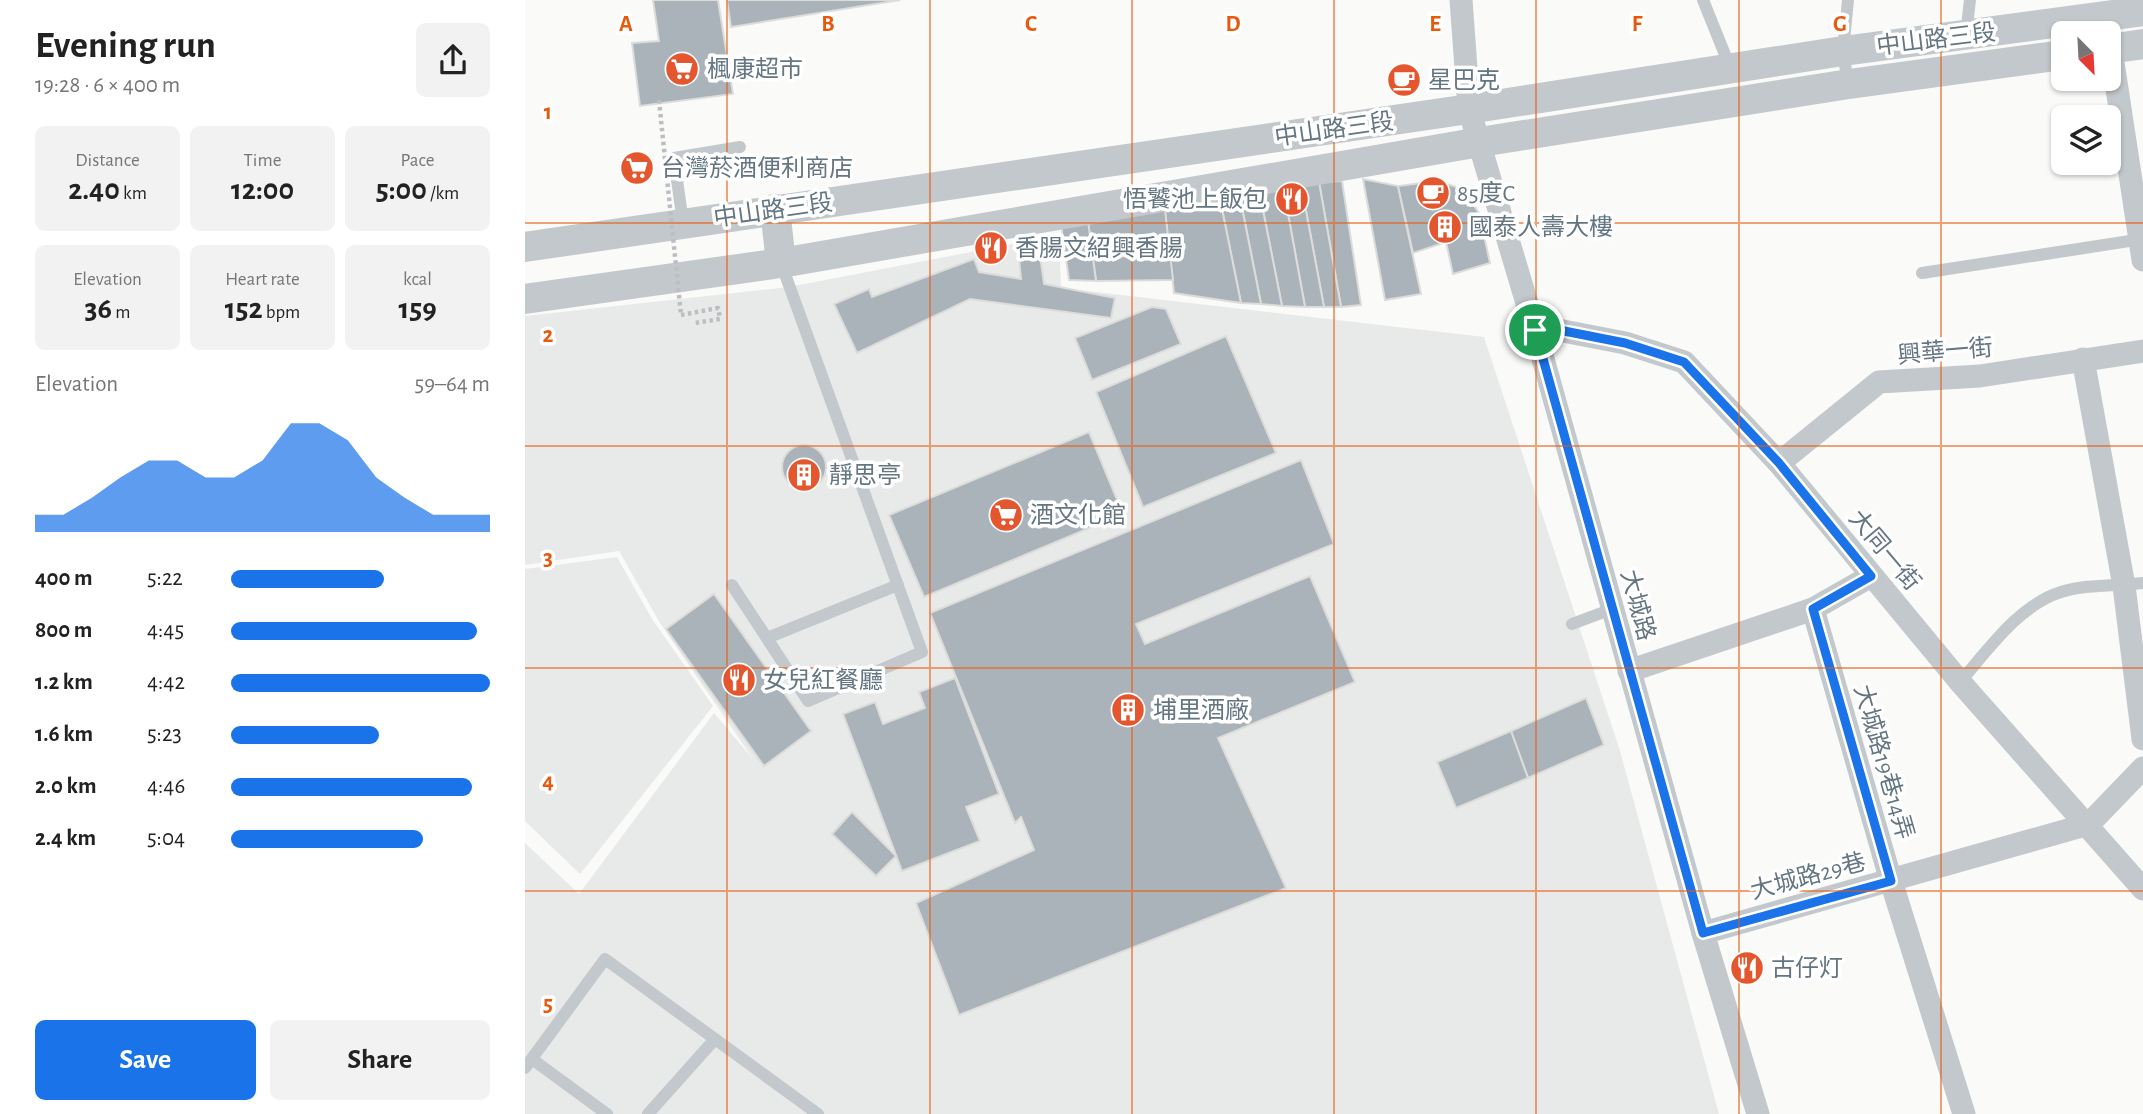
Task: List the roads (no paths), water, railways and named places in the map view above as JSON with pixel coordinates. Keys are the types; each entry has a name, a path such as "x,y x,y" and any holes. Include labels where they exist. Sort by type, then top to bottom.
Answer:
{"street":[{"name":"大城路","path":"1461,0 1469,109 1535,330 1703,933 1758,1114"},
{"name":"中山路三段","path":"2121,27 2143,11"},
{"name":"中山路三段","path":"525,247 1469,109 1843,51 1966,36 2051,37"},
{"name":"中山路三段","path":"2121,40 2143,44"},
{"name":"中山路三段","path":"525,299 781,263 1480,142 1849,84 2051,57"},
{"path":"2117,91 2142,246"},
{"path":"775,209 781,263"},
{"name":"大同一街","path":"1535,330 1559,330 1625,343 1684,362 1779,463 1960,682 2089,824 2143,889"},
{"name":"興華一街","path":"1779,463 1879,382 1980,376 2143,351"},
{"path":"2083,359 2133,584 2143,740"},
{"path":"1629,671 1813,609 1871,576"},
{"name":"大城路19巷14弄","path":"1813,609 1891,881 1964,1114"},
{"path":"2089,824 2143,768"},
{"name":"大城路29巷","path":"1703,933 2089,824"}],"lane":[{"path":"1703,0 1730,67"},
{"path":"1848,0 1843,51 1849,84"},
{"path":"1966,36 1970,0"},
{"path":"683,223 674,158 740,147"},
{"path":"1922,273 2142,246"},
{"path":"732,584 808,701 922,652 781,263"},
{"path":"1960,682 2002,634 2035,603 2062,591 2133,584"},
{"path":"767,638 898,585"},
{"path":"1572,624 1612,609"},
{"path":"607,1114 528,1063 605,959 818,1114"},
{"path":"648,1114 715,1040"}],"place":[{"name":"楓康超市","path":"682,69"},
{"name":"星巴克","path":"1404,80"},
{"name":"台灣菸酒便利商店","path":"637,168"},
{"name":"85度C","path":"1433,193"},
{"name":"悟饕池上飯包","path":"1292,199"},
{"name":"國泰人壽大樓","path":"1445,227"},
{"name":"香腸文紹興香腸","path":"991,248"},
{"name":"靜思亭","path":"804,475"},
{"name":"酒文化館","path":"1006,515"},
{"name":"女兒紅餐廳","path":"739,680"},
{"name":"埔里酒廠","path":"1128,710"},
{"name":"古仔灯","path":"1747,968"}]}
